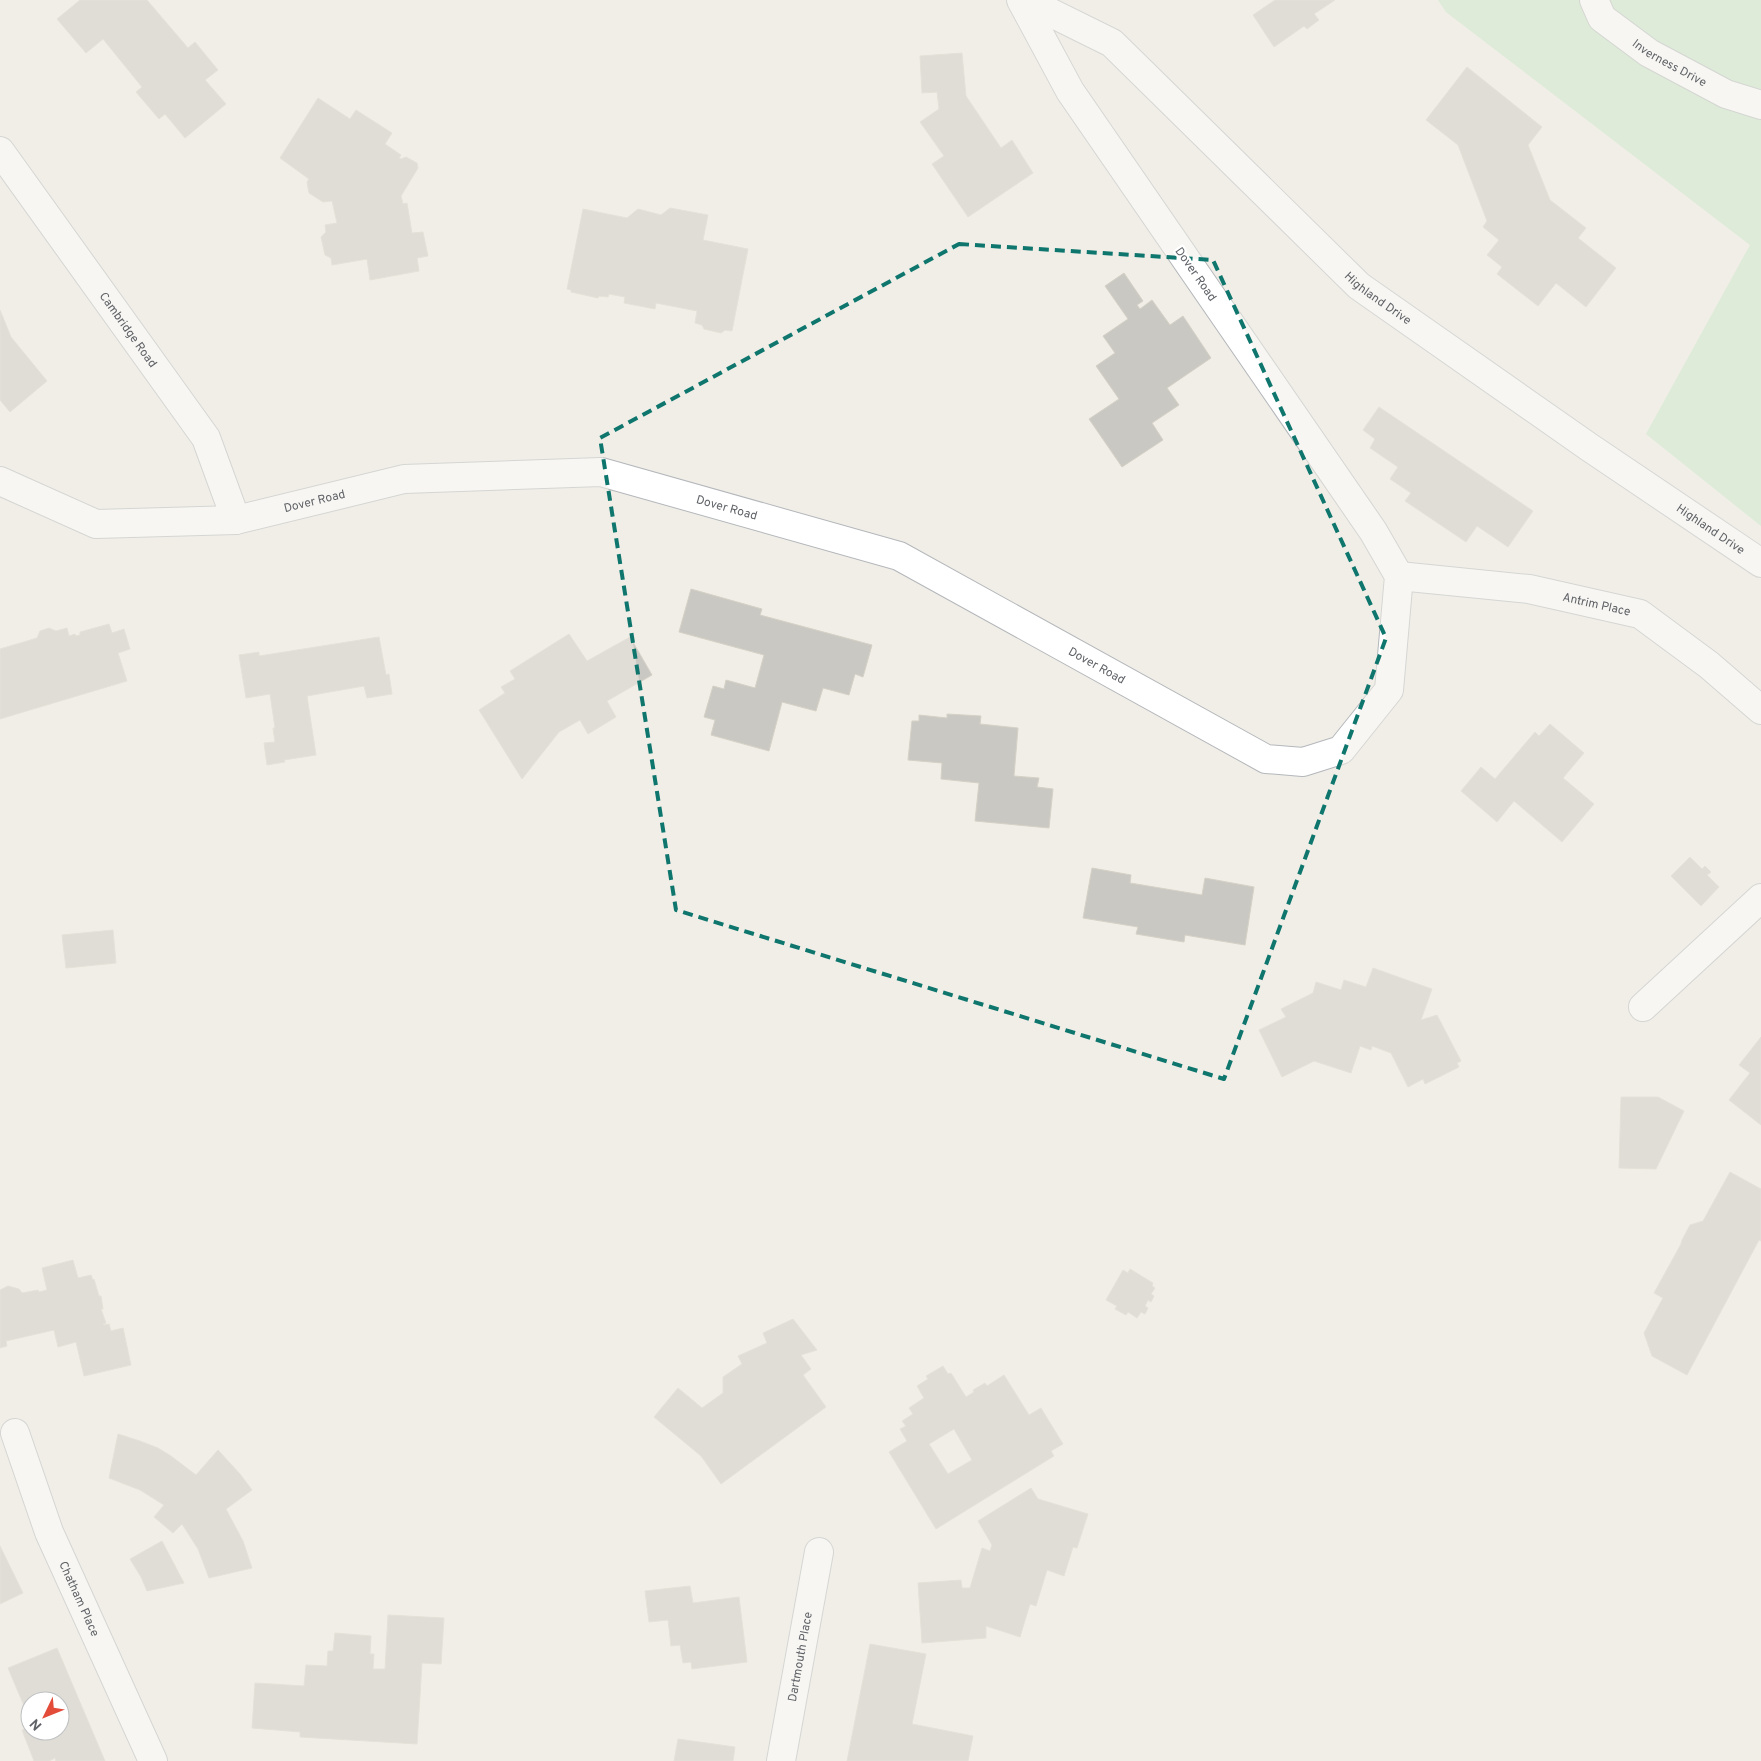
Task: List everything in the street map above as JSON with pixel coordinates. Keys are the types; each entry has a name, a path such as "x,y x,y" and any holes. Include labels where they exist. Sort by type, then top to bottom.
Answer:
{"street":[{"name":"Dover Road","path":"0,481 96,524 236,520 404,479 601,472 899,556 1266,759 1303,762 1341,750 1389,690 1399,576 1373,531 1070,91 1021,0"},
{"name":"Highland Drive","path":"1025,0 1112,43 1358,286 1761,564"},
{"name":"Inverness Drive","path":"1594,0 1602,18 1650,53 1726,94 1761,104"},
{"name":"Cambridge Road","path":"0,151 206,438 236,520"},
{"name":"Antrim Place","path":"1399,576 1529,589 1640,614 1709,665 1761,710"},
{"path":"1643,1008 1761,898"},
{"name":"Chatham Place","path":"15,1433 49,1532 153,1761"},
{"name":"Dartmouth Place","path":"780,1761 820,1552"}],"highlighted area":[{"path":"959,244 1213,260 1386,638 1224,1079 676,910 600,438"}],"green space":[{"path":"1438,0 1761,0 1761,526 1646,434 1750,245 1446,12"}],"building":[{"path":"80,0 147,0 188,48 195,42 218,70 205,80 226,104 185,138 165,114 159,119 136,92 142,87 103,39 86,53 57,19"},
{"path":"1275,0 1335,0 1314,14 1319,20 1307,29 1304,26 1274,47 1253,15"},
{"path":"962,53 966,96 1001,148 1012,140 1033,173 968,217 932,164 944,156 920,122 939,109 937,92 922,93 920,56"},
{"path":"1467,67 1542,127 1528,145 1550,200 1586,228 1578,238 1616,268 1586,307 1556,283 1538,306 1497,274 1502,267 1487,255 1499,240 1483,227 1487,221 1458,145 1426,120"},
{"path":"318,98 350,119 356,110 392,133 385,144 401,155 399,158 406,157 417,163 418,168 401,196 403,204 407,203 412,233 423,232 428,256 417,258 419,271 370,280 367,259 332,265 331,258 325,255 321,237 326,232 325,225 337,223 332,201 323,202 309,193 307,182 309,179 280,158"},
{"path":"670,208 708,215 703,240 748,249 732,331 725,330 721,333 704,329 702,325 695,323 697,311 656,303 655,309 624,303 625,297 609,294 608,297 599,296 598,298 571,292 571,290 567,289 583,209 627,218 638,209 661,215"},
{"path":"1124,273 1143,301 1137,305 1140,309 1152,300 1170,325 1183,316 1211,358 1167,388 1179,405 1152,423 1163,440 1122,467 1089,419 1119,399 1096,366 1115,353 1103,336 1128,319 1105,286"},
{"path":"0,310 11,337 47,381 10,412 0,400"},
{"path":"1379,407 1533,511 1508,547 1477,526 1466,542 1405,501 1411,493 1390,479 1398,467 1370,448 1375,439 1363,430"},
{"path":"691,589 762,609 760,615 872,645 863,677 855,674 849,695 823,688 816,711 782,702 769,751 711,735 715,720 704,717 713,686 724,689 726,680 755,688 764,655 679,632"},
{"path":"109,624 112,633 124,629 130,649 118,653 127,681 0,719 0,649 37,638 40,631 49,628 56,631 67,628 69,636 75,634 76,636 80,635 80,632"},
{"path":"569,634 587,661 630,637 652,675 607,701 616,717 588,734 580,720 559,732 522,779 479,710 505,693 501,687 515,679 510,671"},
{"path":"379,637 386,675 389,674 392,694 367,698 364,686 307,696 316,755 267,765 264,743 275,742 270,694 246,698 239,655 259,652 259,656"},
{"path":"947,714 981,716 980,724 1018,728 1014,776 1039,778 1037,787 1053,789 1049,828 975,821 979,783 941,779 942,763 908,760 912,721 919,721 919,715 947,718"},
{"path":"1550,724 1584,753 1563,778 1594,804 1562,842 1514,801 1497,822 1461,791 1481,767 1495,779 1535,732 1539,736"},
{"path":"1690,857 1702,869 1705,866 1711,872 1707,875 1719,887 1701,906 1671,876"},
{"path":"1092,868 1131,875 1130,883 1202,895 1205,878 1254,887 1245,945 1185,935 1184,942 1136,934 1138,927 1083,918"},
{"path":"113,930 116,963 66,968 62,935"},
{"path":"1373,968 1432,989 1421,1020 1437,1015 1461,1061 1457,1063 1459,1067 1425,1084 1423,1079 1408,1087 1391,1053 1372,1046 1371,1050 1360,1046 1351,1073 1314,1061 1282,1077 1259,1030 1286,1017 1281,1009 1313,993 1316,982 1341,990 1344,980 1366,987"},
{"path":"1761,1037 1761,1125 1729,1100 1750,1073 1739,1065"},
{"path":"1621,1097 1658,1097 1684,1111 1656,1169 1619,1168"},
{"path":"1730,1172 1761,1189 1761,1241 1759,1240 1687,1375 1652,1356 1644,1333 1663,1298 1654,1293 1690,1225 1703,1221"},
{"path":"73,1260 78,1278 91,1275 94,1279 99,1296 101,1296 103,1309 101,1309 106,1323 103,1324 109,1324 111,1331 123,1328 131,1365 84,1376 76,1342 58,1347 54,1330 6,1341 7,1346 0,1348 0,1290 8,1286 19,1289 22,1293 47,1290 42,1268"},
{"path":"1130,1269 1153,1283 1152,1286 1155,1288 1151,1294 1154,1296 1151,1302 1148,1300 1145,1306 1148,1308 1145,1314 1141,1312 1137,1318 1128,1312 1126,1315 1115,1309 1117,1306 1106,1300 1123,1270 1128,1273"},
{"path":"793,1319 817,1350 801,1355 811,1369 803,1375 826,1407 721,1484 701,1456 654,1417 678,1388 702,1408 723,1393 723,1377 742,1364 738,1356 767,1343 763,1333"},
{"path":"943,1366 948,1374 951,1373 966,1397 985,1383 987,1386 1004,1375 1029,1415 1041,1408 1063,1444 1051,1451 1054,1456 936,1529 889,1452 907,1441 900,1429 906,1426 902,1421 913,1414 909,1408 924,1398 917,1386 928,1379 926,1376","holes":["954,1429 972,1460 948,1474 929,1444"]},
{"path":"118,1434 158,1448 196,1475 218,1450 252,1490 226,1509 243,1541 252,1568 209,1578 198,1549 182,1524 173,1533 154,1517 164,1505 140,1490 109,1478"},
{"path":"1031,1488 1038,1499 1088,1514 1077,1548 1073,1547 1064,1576 1047,1570 1036,1606 1030,1604 1020,1637 986,1626 986,1638 922,1643 918,1583 961,1580 962,1588 970,1588 982,1548 990,1551 992,1545 978,1521"},
{"path":"162,1541 184,1583 147,1591 130,1559"},
{"path":"0,1546 23,1593 0,1604"},
{"path":"690,1586 693,1603 739,1597 747,1662 692,1669 691,1662 683,1663 680,1645 671,1646 668,1620 649,1622 645,1591"},
{"path":"388,1615 444,1618 441,1664 422,1663 417,1744 300,1737 300,1732 252,1728 255,1683 304,1686 306,1665 327,1666 328,1651 333,1651 335,1633 371,1636 370,1654 374,1654 373,1669 385,1669"},
{"path":"870,1644 926,1654 912,1724 973,1736 968,1761 847,1761"},
{"path":"57,1648 105,1761 56,1761 55,1758 49,1761 34,1761 26,1741 70,1741 70,1691 20,1691 20,1696 8,1668"},
{"path":"678,1739 735,1747 733,1761 674,1761"}]}
